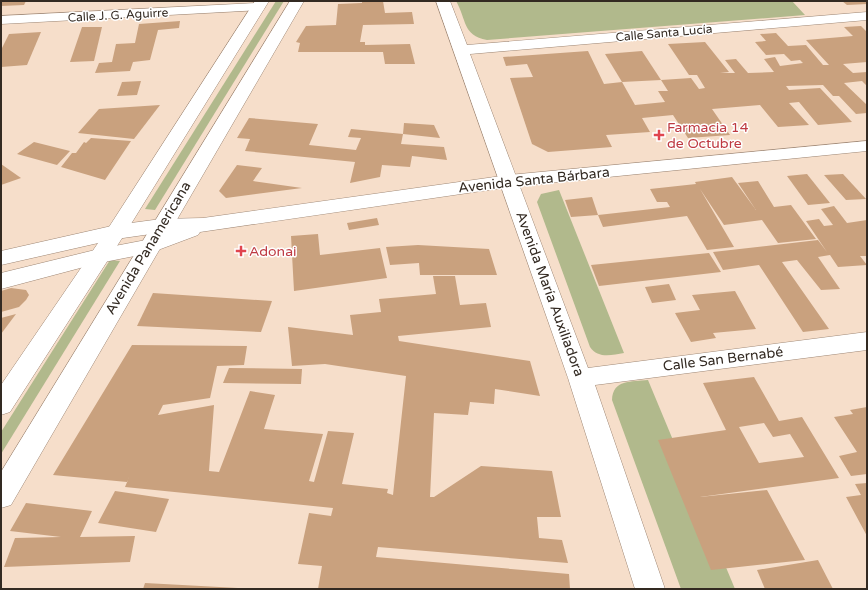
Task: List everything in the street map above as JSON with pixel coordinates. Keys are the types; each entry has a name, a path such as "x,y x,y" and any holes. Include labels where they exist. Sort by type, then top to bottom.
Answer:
{"main road":[{"name":"Avenida Panamericana","path":"1,496 161,226 297,1"},
{"name":"Avenida María Auxiliadora","path":"443,1 580,378 650,589"},
{"path":"1,405 116,232 260,4"},
{"name":"Calle J. G. Aguirre","path":"1,20 260,4"},
{"name":"Calle Santa Lucía","path":"462,50 867,16"},
{"name":"Avenida Santa Bárbara","path":"203,225 509,181 867,146"},
{"path":"1,258 116,232 161,226 203,225"},
{"path":"1,280 99,256 150,246 203,225"},
{"name":"Calle San Bernabé","path":"580,378 867,341"}],"green space":[{"path":"276,1 284,1 155,210 145,209"},
{"path":"456,1 792,1 805,15 487,40 479,38 469,30"},
{"path":"559,190 624,353 601,355 593,351 590,347 537,202 541,194"},
{"path":"110,260 120,261 1,454 1,432"},
{"path":"648,380 735,589 681,589 612,400 613,393 619,385 629,382"}],"building":[{"path":"1,1 26,1 24,5 1,6"},
{"path":"362,1 383,1 385,13 412,12 414,24 363,25 360,42 365,42 365,45 410,44 415,64 385,64 383,52 298,52 300,43 296,42 306,26 336,25 338,4 362,3"},
{"path":"842,1 867,1 867,4 847,5"},
{"path":"180,21 179,28 158,30 150,60 133,62 130,71 95,73 99,63 112,62 116,44 135,43 139,24"},
{"path":"861,26 867,32 867,62 843,64 853,73 867,72 867,86 862,81 844,83 867,105 867,113 856,114 839,96 833,96 823,85 786,86 789,90 820,88 852,122 818,125 799,102 789,103 809,125 778,127 760,105 712,109 730,135 688,138 673,115 642,118 650,132 606,135 612,147 548,152 532,144 510,78 533,77 527,64 506,66 503,57 588,51 604,84 622,82 635,105 665,102 658,91 668,91 661,80 691,78 699,89 705,88 697,75 689,75 668,44 705,42 729,72 720,73 735,73 725,60 736,59 748,73 774,72 764,59 775,57 780,66 803,63 800,60 791,61 784,54 766,55 755,42 766,41 760,34 776,33 788,46 806,45 823,65 829,65 806,40 853,36 844,27"},
{"path":"82,27 102,27 94,61 70,62"},
{"path":"41,32 27,65 1,67 1,50 9,34"},
{"path":"642,51 661,80 622,82 605,54"},
{"path":"141,81 137,95 117,96 122,82"},
{"path":"160,105 134,139 78,133 99,109"},
{"path":"249,118 318,124 309,145 356,150 361,138 348,137 351,129 403,134 401,144 444,147 447,160 412,156 410,167 382,165 380,177 350,183 355,162 245,151 250,139 237,138"},
{"path":"404,123 434,125 440,138 403,134"},
{"path":"91,138 131,141 105,180 61,167 72,153 76,153 84,142 86,143"},
{"path":"34,142 70,151 57,165 17,154"},
{"path":"1,164 21,178 1,185"},
{"path":"237,165 262,168 253,181 302,188 226,198 219,191"},
{"path":"807,174 830,203 808,205 787,176"},
{"path":"843,174 866,199 846,200 824,175"},
{"path":"732,177 756,210 738,183 758,181 774,207 791,205 816,239 778,243 762,220 724,225 700,189 734,247 707,250 687,216 603,227 598,215 670,207 667,202 657,202 650,189 696,184 695,182"},
{"path":"592,197 598,215 571,217 565,200"},
{"path":"834,206 847,223 867,220 867,256 860,256 867,265 838,267 830,255 818,257 840,289 821,290 797,260 782,262 829,329 803,332 759,265 723,270 713,252 818,240 827,252 806,221 819,219 824,226 833,225 821,209"},
{"path":"377,218 379,225 349,230 347,223"},
{"path":"318,234 320,255 380,248 387,278 294,291 291,236"},
{"path":"418,245 489,249 497,275 420,275 419,263 390,265 386,247"},
{"path":"709,253 721,272 599,286 591,265"},
{"path":"433,276 455,276 460,305 486,303 491,327 398,336 399,341 530,361 540,396 495,389 494,404 470,402 468,415 434,413 430,497 434,497 481,466 552,471 561,517 537,517 539,538 562,540 568,563 378,547 376,557 569,574 570,589 318,589 322,566 298,564 309,513 331,516 333,508 125,487 130,475 127,482 53,475 132,345 247,346 244,365 217,366 210,398 163,405 158,415 214,405 209,471 219,472 250,391 275,395 264,429 323,434 309,481 314,482 328,431 354,433 342,484 388,489 387,493 393,495 406,376 325,364 292,366 288,327 353,335 350,315 381,312 379,299 436,294"},
{"path":"669,284 676,300 652,303 645,287"},
{"path":"11,288 26,290 29,295 19,307 1,312 1,291"},
{"path":"735,291 756,329 713,333 716,338 691,342 675,313 700,310 692,295"},
{"path":"153,293 272,301 261,332 137,326"},
{"path":"16,314 1,334 1,318"},
{"path":"229,368 302,369 301,384 223,383"},
{"path":"754,377 779,421 802,417 839,478 700,497 767,490 805,560 711,570 658,440 726,430 703,383","holes":["764,423 773,437 790,434 804,457 759,463 739,427"]},
{"path":"867,407 867,474 851,476 839,456 857,452 834,417 853,414 850,410"},
{"path":"867,483 867,536 846,497 861,495 855,484"},
{"path":"115,491 169,499 156,532 98,523"},
{"path":"26,503 92,511 80,537 135,536 130,562 4,567 15,538 61,537 10,531"},
{"path":"818,560 833,589 765,589 757,570"},
{"path":"145,583 238,588 238,589 143,589"}],"place":[{"name":"Farmacia 14 de Octubre","path":"659,135"},
{"name":"Adonai","path":"241,251"}]}
